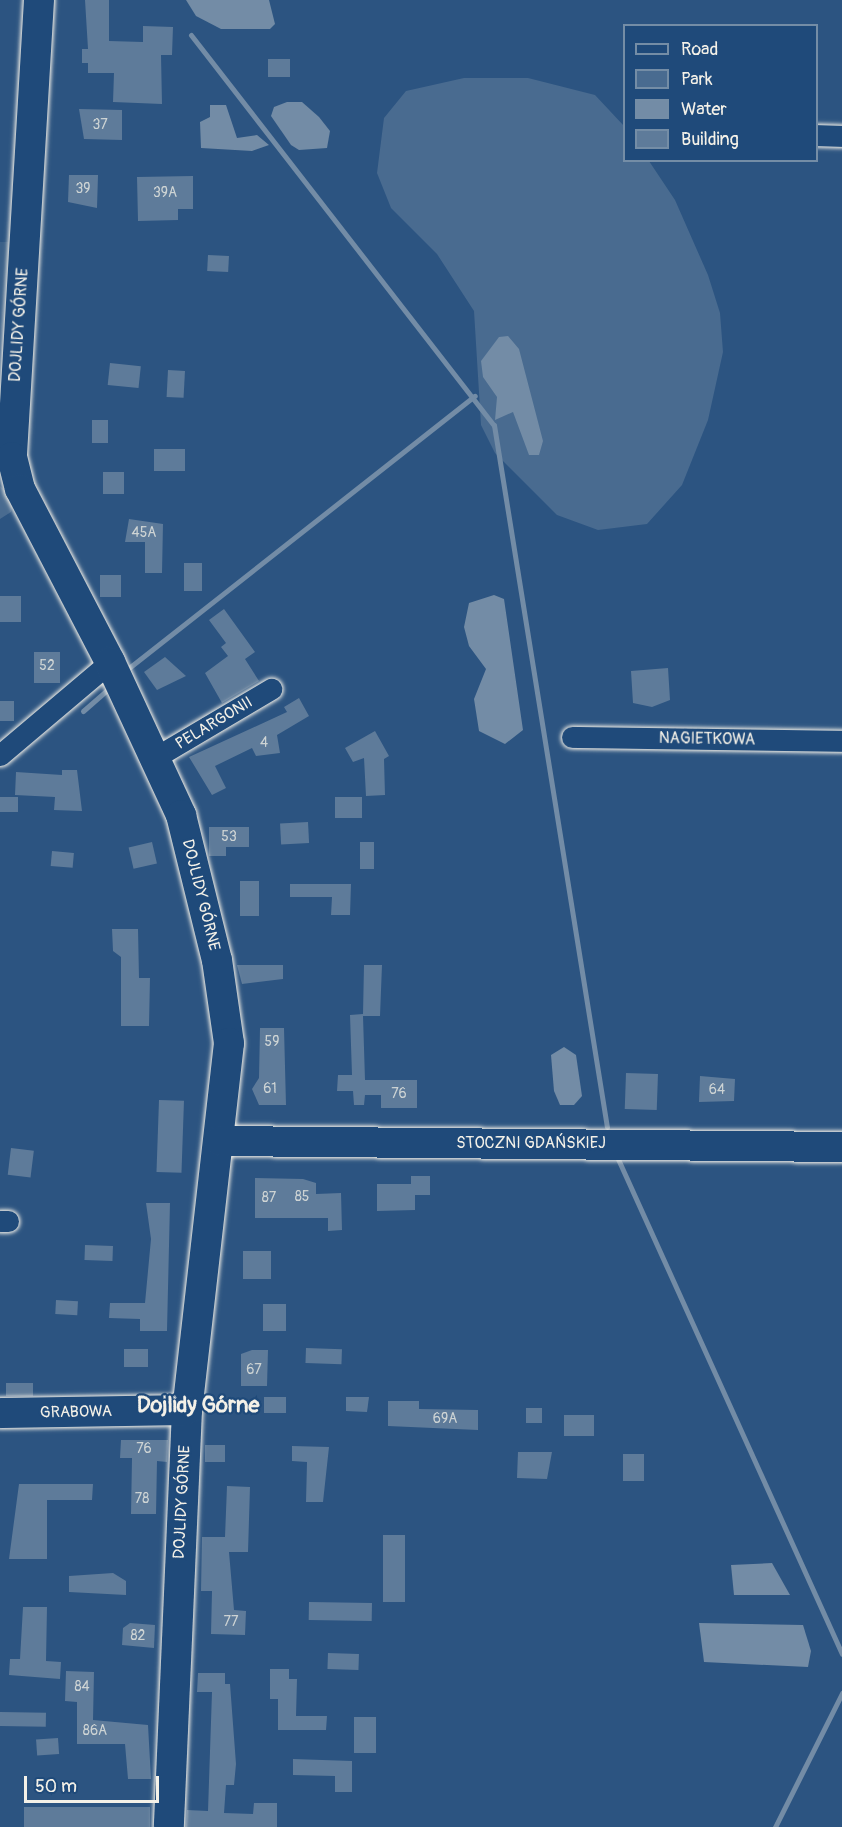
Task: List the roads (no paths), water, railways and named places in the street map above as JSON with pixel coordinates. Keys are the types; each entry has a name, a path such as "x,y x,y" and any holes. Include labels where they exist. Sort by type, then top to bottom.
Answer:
{"street":[{"name":"DOJLIDY GÓRNE","path":"39,0 6,460 110,662 181,815 217,960 229,1043 220,1141 187,1410 169,1827"},
{"path":"818,135 842,136"},
{"path":"0,755 110,662"},
{"name":"PELARGONII","path":"156,757 271,688"},
{"name":"NAGIETKOWA","path":"572,737 842,741"},
{"name":"STOCZNI GDAŃSKIEJ","path":"220,1141 842,1147"},
{"name":"GRABOWA","path":"0,1413 187,1410"}],"water":[{"path":"186,0 269,0 275,24 270,29 221,29 196,16"},
{"path":"287,102 302,102 319,117 330,131 327,148 299,150 291,145 271,116 274,107"},
{"path":"210,105 226,105 237,138 257,135 269,145 252,151 201,148 200,122 210,117"},
{"path":"508,336 519,349 543,441 539,455 529,455 513,412 495,420 497,397 483,377 481,361 499,337"},
{"path":"494,595 504,599 523,730 505,744 479,731 474,699 486,669 469,646 464,627 469,603"},
{"path":"564,1047 576,1055 582,1096 574,1105 560,1105 554,1091 551,1055"},
{"path":"772,1563 790,1595 734,1595 731,1565"},
{"path":"699,1623 803,1625 811,1651 808,1667 704,1662"}],"waterway":[{"path":"191,35 494,425 607,1127"},
{"path":"125,671 475,396"},
{"path":"83,711 111,687"},
{"path":"618,1159 842,1654"},
{"path":"775,1827 842,1693"}],"district":[{"name":"Dojlidy Górne","path":"198,1406"}]}
